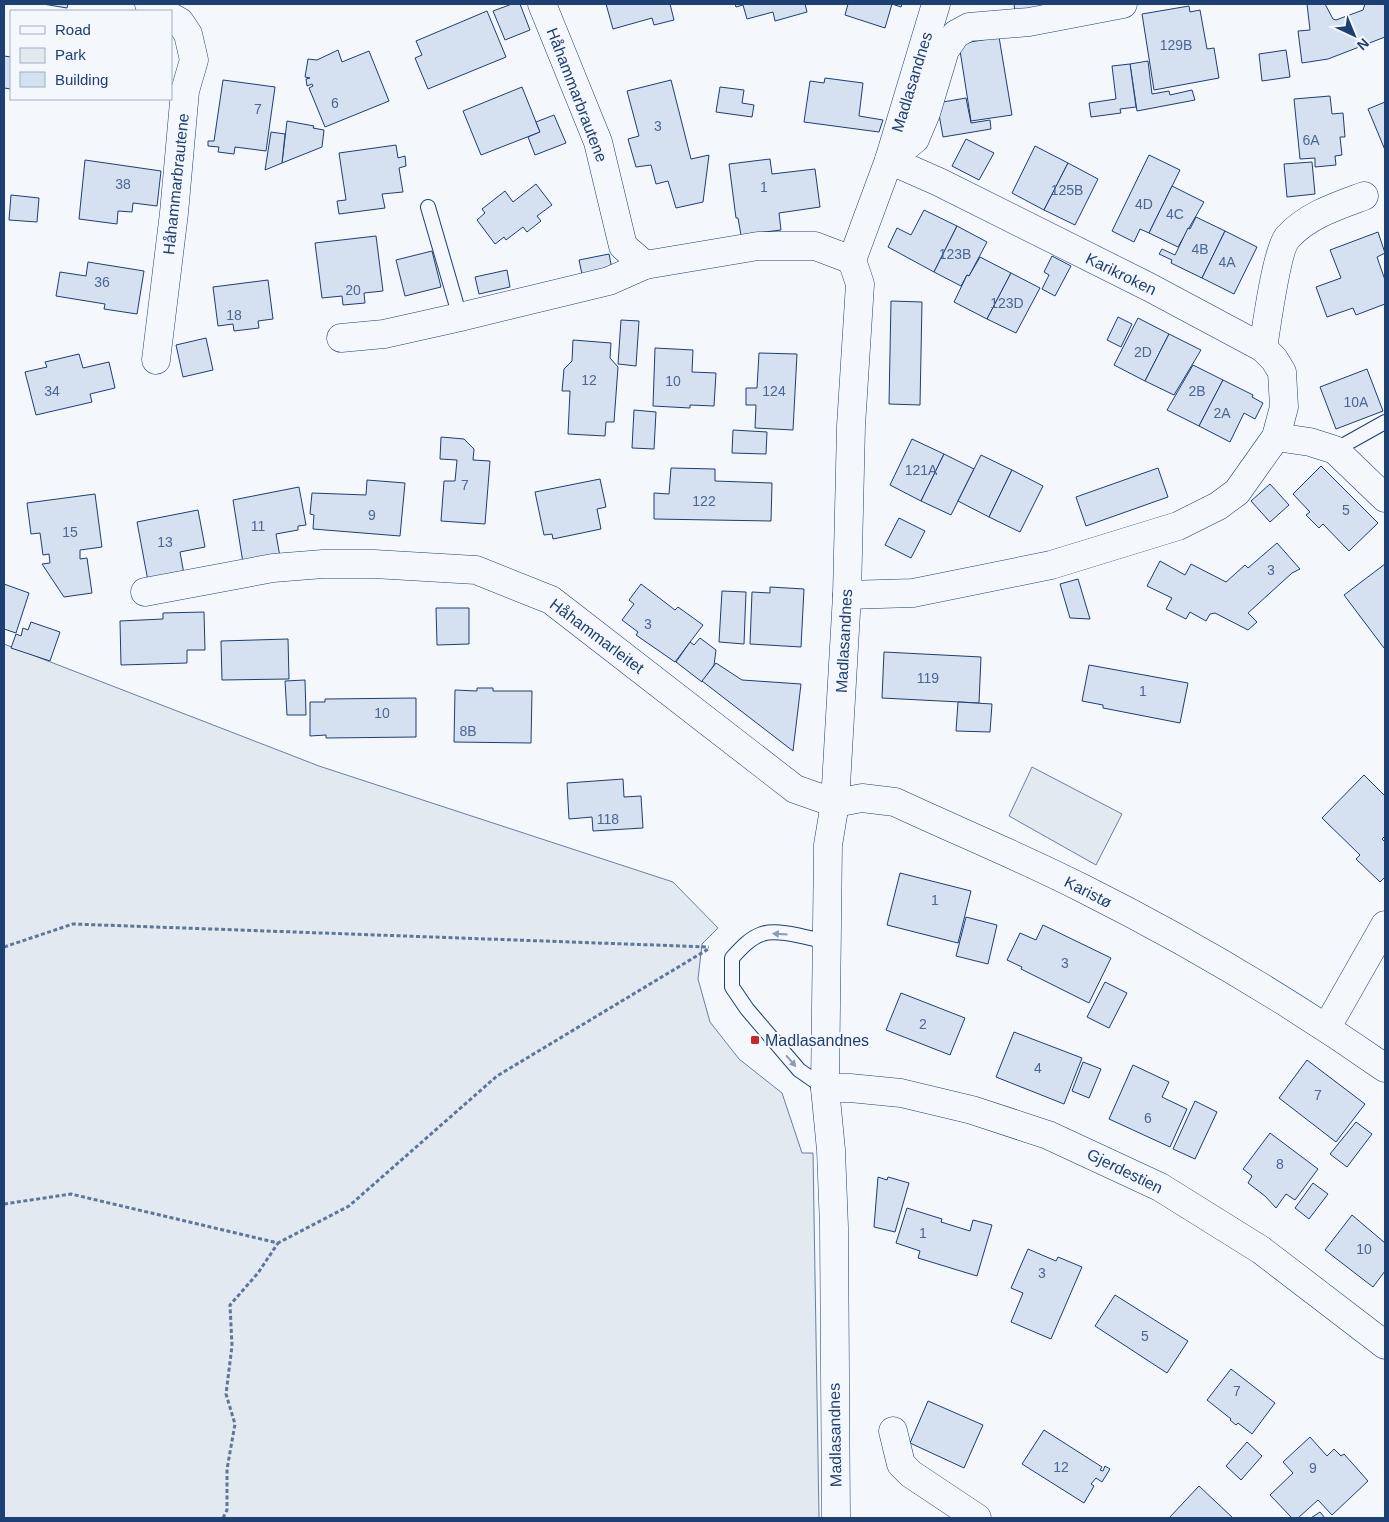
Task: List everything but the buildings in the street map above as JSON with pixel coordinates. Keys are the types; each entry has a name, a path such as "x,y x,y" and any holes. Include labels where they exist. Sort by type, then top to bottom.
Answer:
{"street":[{"path":"148,4 160,10"},
{"name":"Håhammarbrautene","path":"542,4 598,142 623,246 645,265"},
{"name":"Madlasandnes","path":"836,1518 834,1226 831,1150 825,1088 828,845 835,803 847,595 851,426 860,284 852,260 889,160 936,4"},
{"name":"Madlasandnes","path":"889,160 915,139 926,113 945,50 956,34 970,27 1029,22 1123,4"},
{"name":"Håhammarbrautene","path":"156,360 174,213 185,91 194,60 188,34 180,22 172,18"},
{"name":"Karikroken","path":"847,595 913,593 1051,566 1178,526 1218,506 1237,492 1276,437 1284,407 1282,372 1274,359 1263,348 1150,287 940,182 889,160"},
{"path":"1263,348 1273,286 1286,238 1315,216 1364,196"},
{"path":"341,338 384,334 460,316 609,280 645,265 758,246 814,246 852,260"},
{"path":"1276,437 1310,442 1336,450 1385,498"},
{"name":"Håhammarleitet","path":"145,592 273,568 323,564 348,563 457,568 486,573 551,600 795,789 835,803"},
{"name":"Karistø","path":"835,803 862,798 895,802 1082,888 1202,954 1327,1027 1385,1068"},
{"path":"1327,1027 1385,925"},
{"name":"Gjerdestien","path":"825,1088 850,1088 901,1093 972,1110 1048,1135 1168,1192 1261,1250 1385,1345"},
{"path":"893,1431 901,1464 911,1474 977,1518"}],"lane":[{"path":"428,207 460,316"},
{"path":"1336,450 1385,422"},
{"path":"825,1088 799,1070 747,1009 732,987 732,958 748,942 764,933 790,934 828,942"}],"path":[{"path":"4,947 73,924 711,947 497,1076 350,1206 278,1243 258,1273 230,1304 232,1346 226,1394 235,1424 227,1469 227,1510 223,1518"},
{"path":"4,1204 71,1194 278,1243"}],"green space":[{"path":"4,644 319,766 673,882 718,928 702,944 698,979 710,1022 739,1059 782,1093 802,1153 813,1153 819,1518 4,1518"},
{"path":"1032,767 1122,814 1096,865 1009,816"}],"place":[{"name":"Madlasandnes","path":"755,1040"}]}
